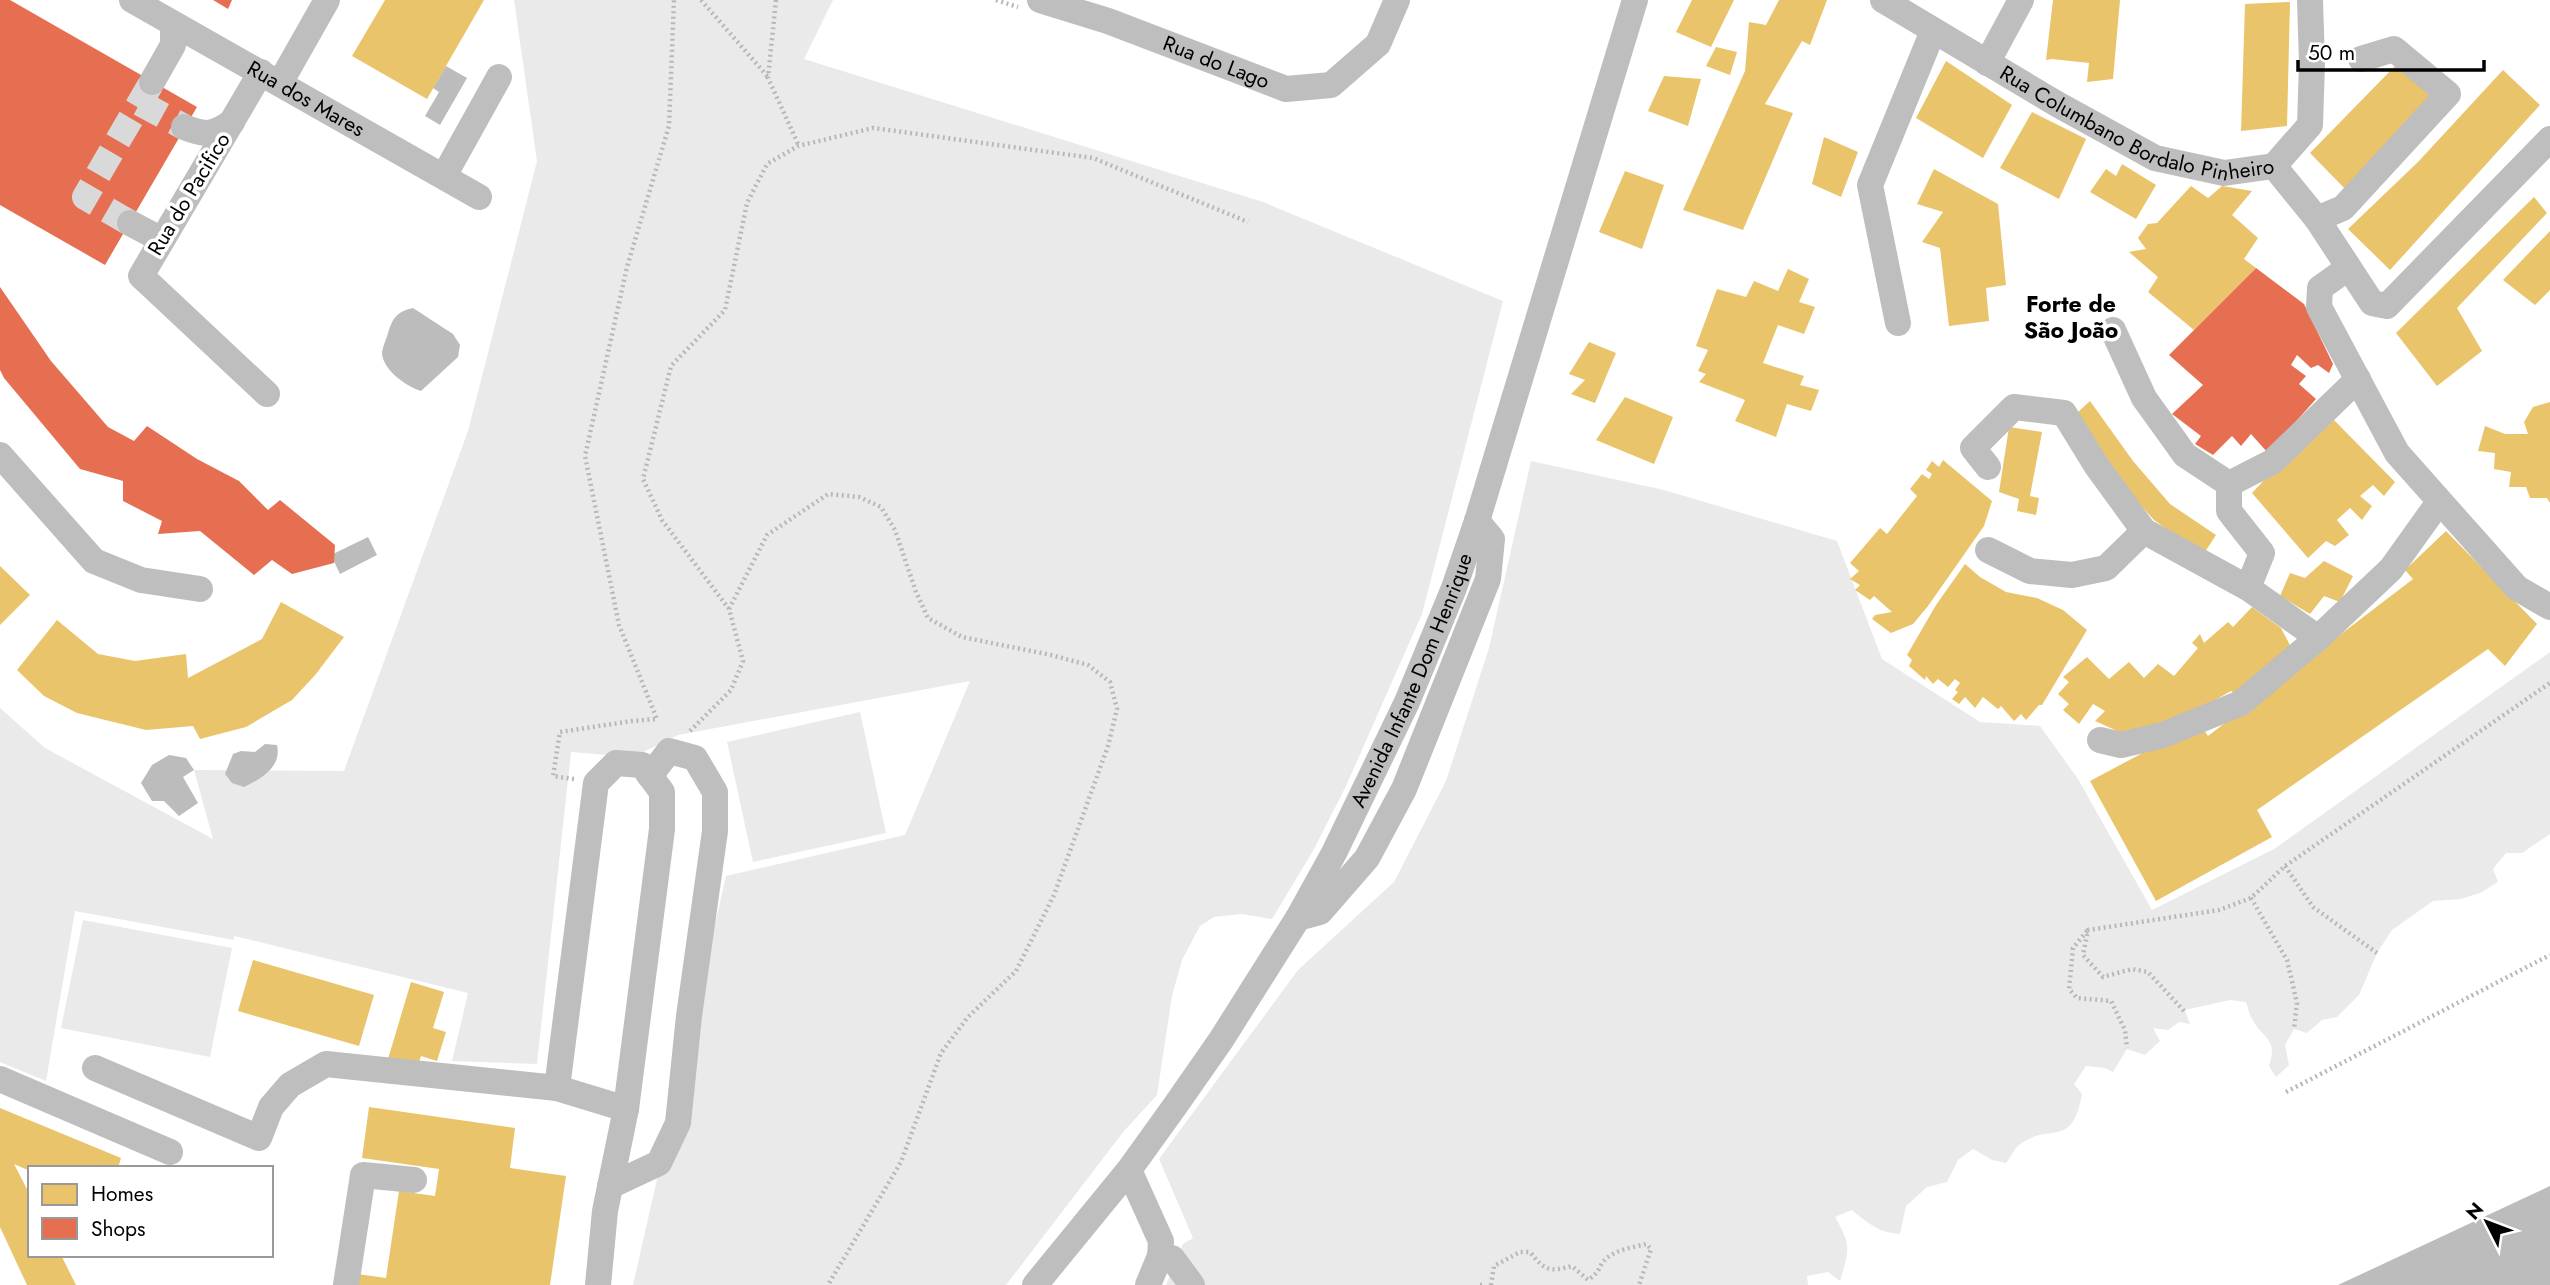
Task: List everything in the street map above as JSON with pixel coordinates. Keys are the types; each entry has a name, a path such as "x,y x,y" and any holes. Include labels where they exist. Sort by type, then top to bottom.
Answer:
{"street":[{"name":"Rua dos Mares","path":"132,0 480,197"},
{"name":"Rua do Pacifico","path":"267,394 141,276 232,122 270,77 327,0"},
{"name":"Rua do Lago","path":"1040,0 1111,11 1286,89 1331,85 1378,44 1396,0"},
{"name":"Avenida Infante Dom Henrique","path":"1035,1285 1129,1170 1221,1040 1334,853 1407,702 1454,588 1477,521 1635,0"},
{"name":"Rua Columbano Bordalo Pinheiro","path":"1884,0 1987,63 2155,158 2224,173 2274,166 2310,125 2310,0"},
{"path":"1987,63 2021,0"},
{"path":"152,82 173,45 173,24"},
{"path":"1898,323 1870,185 1933,31"},
{"path":"2317,219 2343,208 2448,94 2394,49 2361,59"},
{"path":"444,176 499,76"},
{"path":"184,127 196,132 216,133 232,122"},
{"path":"2274,166 2317,219 2372,303 2387,306 2550,139"},
{"path":"130,223 162,240"},
{"path":"2348,268 2320,288 2319,307 2397,453 2517,588 2550,607"},
{"path":"2112,330 2144,398 2185,455 2230,484"},
{"path":"2230,484 2272,462 2358,379"},
{"path":"1987,467 1973,448 2014,407 2064,413 2096,465 2144,531 2248,589 2318,638"},
{"path":"0,455 94,561 141,580 200,589"},
{"path":"2230,484 2229,511 2262,553 2248,589"},
{"path":"2100,740 2121,746 2163,735 2241,703 2318,638 2391,569 2439,502"},
{"path":"1297,918 1320,912 1367,858 1404,789 1488,579 1492,539 1477,521"},
{"path":"1988,550 2030,571 2072,575 2106,568 2144,531"},
{"path":"610,1186 659,1163 678,1123 689,1016 715,831 715,792 695,758 669,751 650,776"},
{"path":"557,1088 596,783 616,763 642,765 662,792 662,829 626,1109 602,1233 598,1285"},
{"path":"95,1068 258,1138 271,1107 290,1085 326,1064 557,1088 626,1109"},
{"path":"0,1079 170,1152"},
{"path":"1129,1170 1161,1241 1160,1256 1149,1285"},
{"path":"346,1285 363,1175 414,1180"},
{"path":"1160,1256 1172,1258 1192,1285"}],"path":[{"path":"596,783 553,776 560,732 657,719 619,625 585,456 627,267 669,126 674,0"},
{"path":"701,0 768,78 798,144"},
{"path":"768,78 776,0"},
{"path":"669,751 731,690 743,661 729,609 662,520 643,479 671,366 725,310 747,204 767,164 798,146 873,128 1093,158 1248,222"},
{"path":"729,609 767,535 828,494 859,496 881,506 895,530 916,592 928,618 962,637 1088,665 1110,682 1117,709 1108,746 1054,895 1016,971 968,1017 941,1053 901,1163 828,1285"},
{"path":"2127,1048 2125,1030 2111,1001 2077,999 2069,989 2073,948 2088,930 2219,909 2252,898 2285,866 2550,683"},
{"path":"2285,866 2313,907 2377,953"},
{"path":"2252,898 2287,960 2297,1003 2294,1029"},
{"path":"2088,930 2083,955 2103,977 2132,969 2148,972 2184,1011"},
{"path":"2286,1092 2550,955"},
{"path":"1491,1285 1494,1266 1520,1252 1530,1252 1541,1266 1554,1271 1572,1266 1588,1280 1600,1272 1604,1261 1611,1255 1646,1244 1651,1249 1639,1285"}],"shaded area":[{"path":"514,0 833,0 804,59 1263,202 1503,301 1422,614 1346,786 1313,851 1272,919 1242,914 1214,917 1200,926 1182,960 1172,996 1157,1095 1124,1131 1006,1285 633,1285 726,876 905,835 970,681 678,735 633,757 571,752 537,1064 452,1061 468,993 234,936 234,940 75,911 46,1081 0,1062 0,708 45,748 213,839 194,770 344,771 468,431 537,161"},
{"path":"446,66 467,78 440,125 425,116 439,92 433,88"},
{"path":"413,308 453,334 460,345 458,357 421,391 397,377 387,366 382,354 394,320 403,311"},
{"path":"1531,461 1664,490 1837,541 1882,659 1980,722 2040,726 2078,779 2152,910 2274,849 2550,652 2550,834 2522,853 2506,853 2493,869 2498,882 2480,893 2461,899 2433,901 2392,930 2377,953 2359,995 2337,1017 2322,1020 2307,1033 2294,1029 2285,1045 2289,1065 2276,1077 2269,1066 2271,1044 2252,1019 2246,1002 2230,1000 2185,1010 2190,1024 2179,1022 2168,1030 2153,1028 2160,1041 2145,1055 2127,1049 2113,1072 2105,1068 2086,1066 2074,1084 2082,1094 2078,1112 2066,1129 2030,1138 2017,1147 2006,1163 1992,1160 1973,1149 1958,1160 1947,1182 1927,1187 1906,1206 1900,1234 1886,1232 1874,1226 1852,1210 1835,1217 1847,1248 1840,1281 1828,1272 1807,1276 1808,1285 1166,1285 1183,1244 1193,1238 1159,1159 1298,970 1394,882 1446,781 1489,648"},
{"path":"368,537 377,555 340,574 331,555"},
{"path":"860,712 886,833 753,862 727,742"},
{"path":"265,744 277,745 276,760 269,771 244,787 232,783 225,774 233,754 241,751 255,752"},
{"path":"169,755 186,758 194,770 183,777 198,803 179,816 164,801 152,801 141,783 152,765"},
{"path":"83,920 232,948 210,1057 61,1028"},
{"path":"2550,1186 2550,1285 2338,1285"}],"building: Homes":[{"path":"385,0 484,0 427,99 352,56"},
{"path":"1692,0 1734,0 1711,47 1676,32"},
{"path":"1779,0 1827,0 1810,45 1802,41 1765,104 1793,113 1743,230 1683,210 1745,71 1749,22 1766,25"},
{"path":"2053,0 2120,0 2113,79 2087,82 2089,63 2046,60"},
{"path":"2290,2 2287,126 2241,131 2245,4"},
{"path":"1716,47 1737,52 1730,75 1706,66"},
{"path":"1946,61 2012,105 1983,158 1916,118"},
{"path":"2396,65 2435,99 2348,192 2310,153"},
{"path":"2503,70 2540,105 2390,270 2348,229 2418,162"},
{"path":"1664,76 1701,79 1688,126 1648,111"},
{"path":"2032,112 2086,139 2059,199 2000,168"},
{"path":"1824,137 1858,152 1841,197 1812,184"},
{"path":"2122,164 2156,185 2136,219 2090,192 2106,169 2116,176"},
{"path":"1934,169 1998,204 2006,285 1986,288 1989,321 1949,326 1940,248 1922,242 1943,212 1917,204"},
{"path":"1625,171 1664,185 1642,249 1599,232"},
{"path":"2191,186 2208,198 2222,186 2252,191 2232,215 2258,238 2244,259 2256,268 2194,330 2148,292 2158,277 2129,252 2146,249 2138,238 2148,224 2157,223"},
{"path":"2534,197 2547,213 2457,308 2482,351 2437,386 2396,333"},
{"path":"2550,231 2550,290 2535,305 2503,280"},
{"path":"1788,269 1809,279 1799,302 1815,307 1804,334 1778,325 1763,363 1804,376 1800,385 1819,390 1811,411 1787,404 1776,437 1735,421 1745,400 1699,382 1706,374 1698,371 1708,350 1696,346 1717,289 1746,297 1754,281 1778,291"},
{"path":"1589,342 1616,353 1595,403 1571,394 1585,380 1569,374"},
{"path":"1625,397 1673,417 1654,464 1596,440"},
{"path":"2090,401 2133,461 2170,504 2216,535 2203,555 2154,520 2116,478 2077,413"},
{"path":"2550,402 2550,503 2547,498 2530,498 2526,487 2509,487 2511,472 2494,469 2495,453 2478,451 2485,426 2505,434 2528,434 2524,422 2533,407"},
{"path":"2334,420 2395,482 2384,496 2373,485 2360,496 2372,506 2362,520 2350,508 2337,520 2349,535 2335,546 2326,541 2308,558 2252,493 2269,475"},
{"path":"2009,427 2042,432 2030,496 2039,498 2036,515 2017,511 2019,499 1999,492"},
{"path":"1943,460 1992,501 1984,526 1928,606 1913,624 1891,633 1872,619 1875,615 1892,612 1874,596 1870,600 1855,590 1860,585 1850,579 1859,571 1850,563 1880,528 1887,534 1917,496 1910,489 1922,474 1929,479 1932,474 1926,470 1932,461 1939,467"},
{"path":"2446,531 2537,624 2505,666 2488,649 2257,810 2272,837 2156,901 2090,781 2199,723 2208,736 2413,579 2405,570"},
{"path":"2324,561 2353,576 2340,602 2324,596 2310,614 2280,596 2290,573 2305,578"},
{"path":"1965,564 1980,577 2006,592 2037,598 2063,610 2087,630 2042,705 2026,720 2021,714 2014,721 2001,706 1998,709 1983,697 1975,708 1965,697 1959,704 1952,699 1958,692 1955,690 1960,683 1955,679 1948,687 1938,679 1933,684 1926,676 1925,680 1909,666 1912,660 1907,655 1936,605"},
{"path":"0,566 30,595 0,625"},
{"path":"281,602 344,637 292,700 246,727 200,739 193,726 146,730 77,713 44,696 17,670 57,620 98,654 135,661 186,654 188,678 262,639"},
{"path":"2252,607 2281,628 2293,651 2237,695 2231,691 2152,736 2124,734 2095,721 2105,711 2093,704 2079,724 2063,710 2069,704 2058,694 2069,682 2063,677 2087,657 2109,679 2129,662 2144,678 2158,664 2174,676 2198,648 2192,643 2200,634 2204,643 2228,622 2233,627"},
{"path":"253,960 374,995 359,1046 238,1011"},
{"path":"411,982 444,992 433,1028 446,1032 437,1061 421,1056 417,1068 388,1059"},
{"path":"369,1107 515,1128 510,1168 566,1176 550,1285 349,1285 350,1273 386,1278 399,1191 435,1196 439,1169 362,1158"},
{"path":"0,1108 121,1158 119,1166 28,1166 28,1170 14,1164 28,1191 28,1257 62,1257 76,1285 27,1285 0,1227"}],"building: Shops":[{"path":"0,0 10,0 197,107 105,265 0,205"},
{"path":"213,0 232,0 228,9"},
{"path":"2256,268 2304,304 2333,364 2329,373 2318,365 2311,368 2297,355 2291,365 2306,376 2299,384 2316,399 2268,453 2251,434 2241,446 2232,436 2213,455 2195,444 2201,436 2172,414 2203,385 2169,355"},
{"path":"0,287 51,361 108,427 134,441 147,426 197,459 239,481 268,510 280,500 335,545 334,563 292,574 272,560 254,575 200,531 158,534 162,521 123,501 123,481 80,469 4,378 0,370"}],"tunnel":[{"path":"130,223 85,197 152,82"},
{"path":"140,103 184,127"}],"district":[{"name":"Forte de São João","path":"2071,317"}]}
